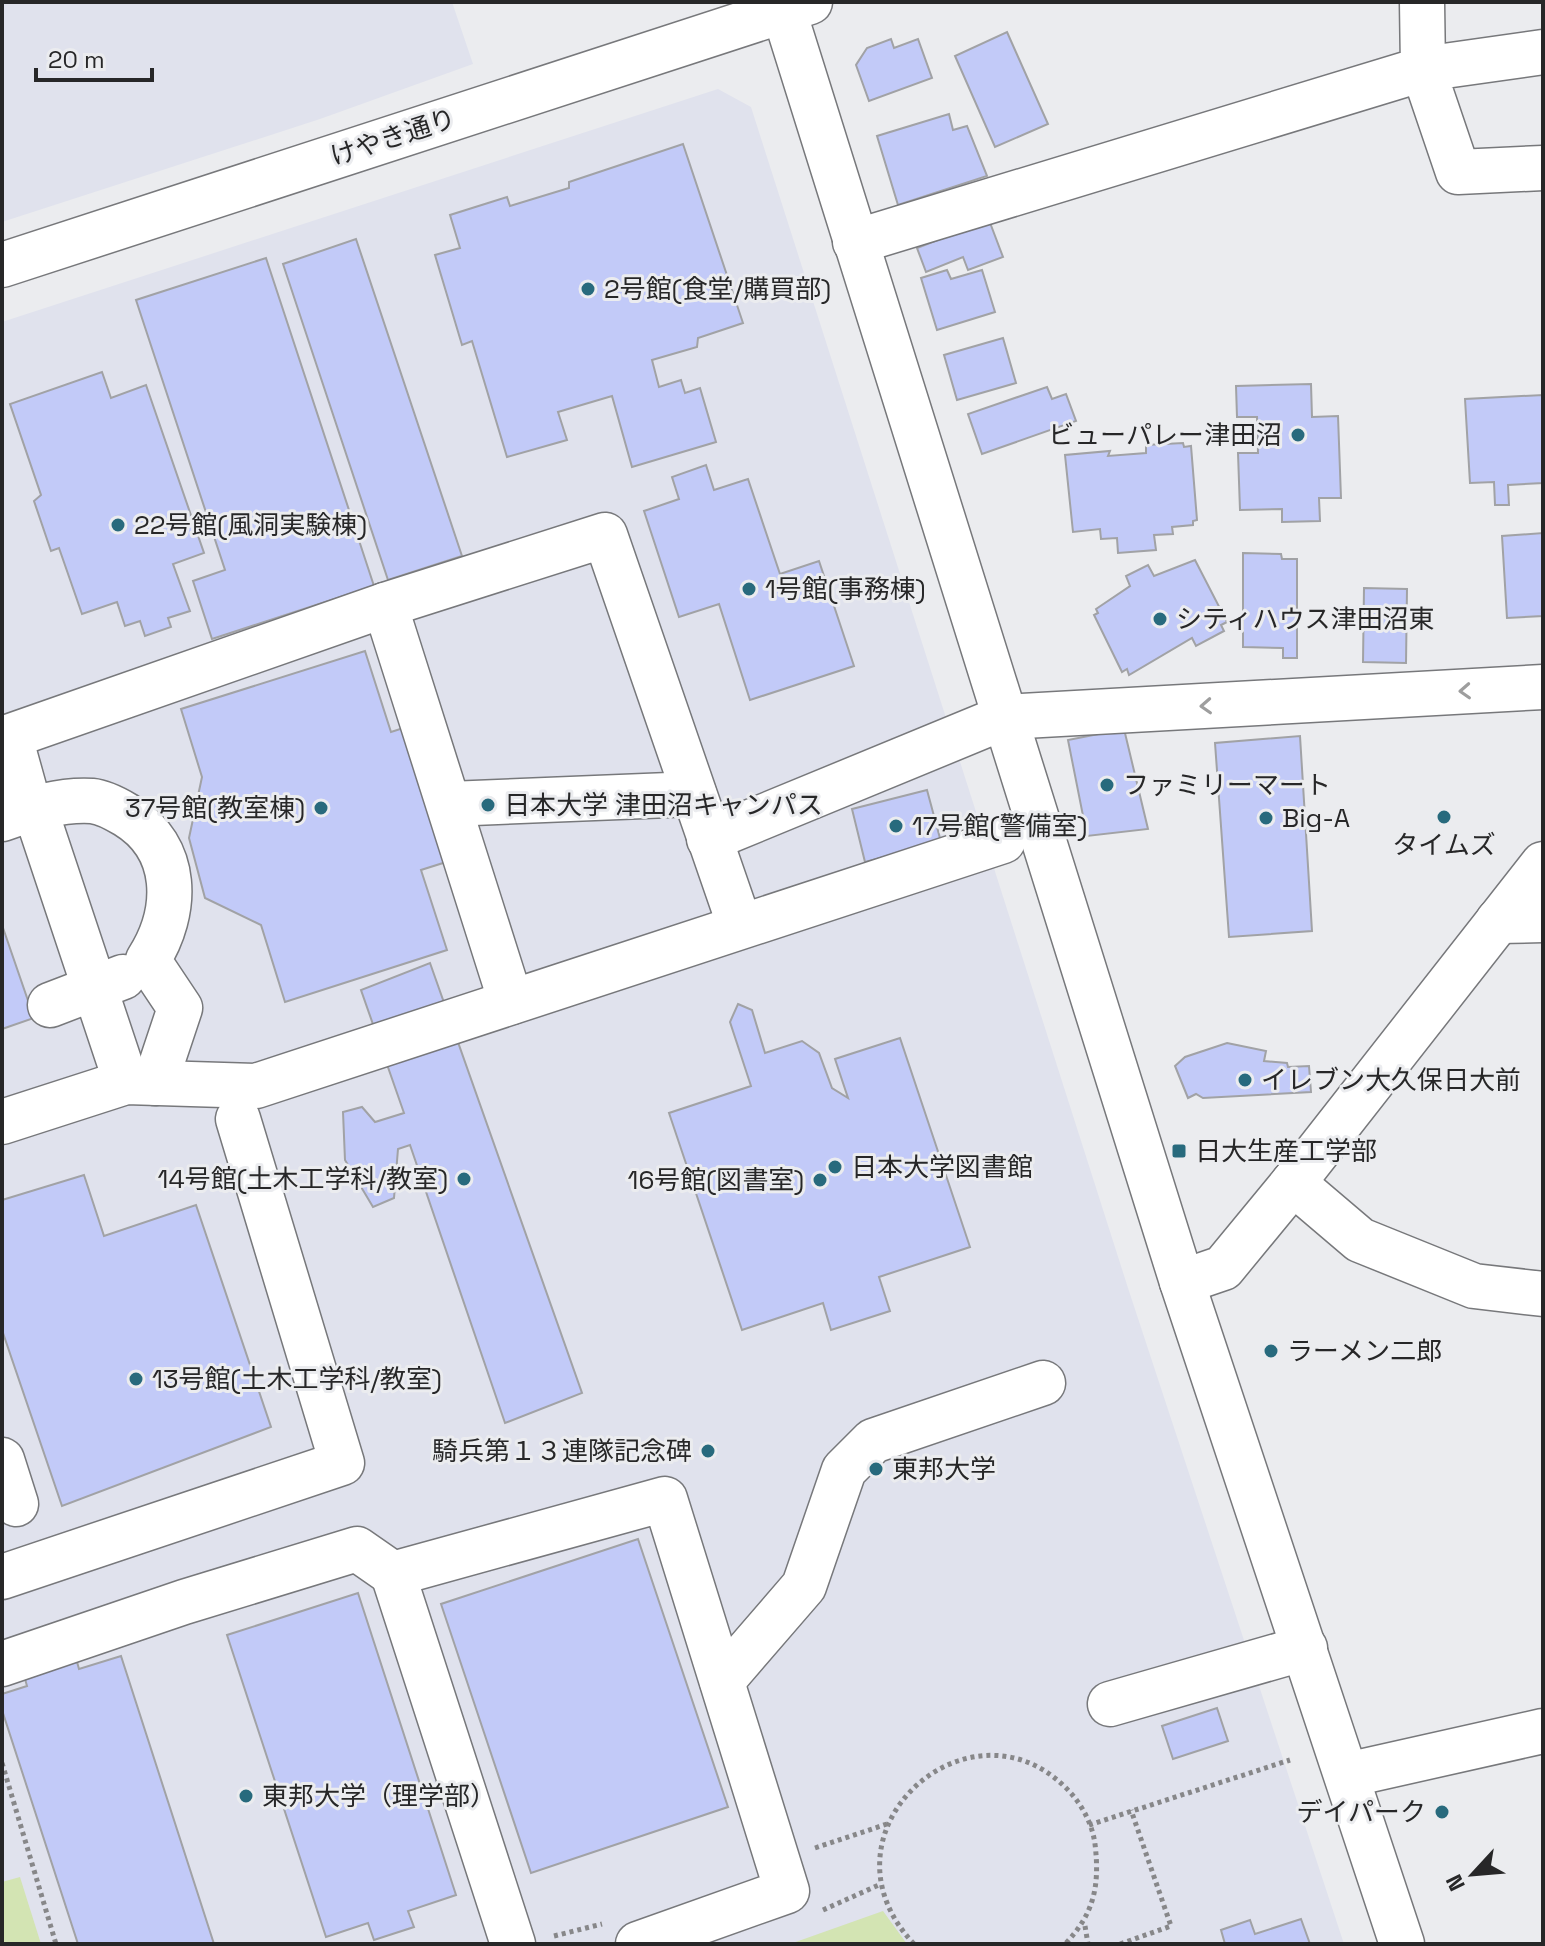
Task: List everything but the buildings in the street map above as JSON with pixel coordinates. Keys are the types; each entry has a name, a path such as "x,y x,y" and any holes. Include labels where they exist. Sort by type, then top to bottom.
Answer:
{"street":[{"path":"1422,2 1423,69 1458,172 1543,168"},
{"path":"791,4 855,242 1182,1282 1402,1944"},
{"name":"けやき通り","path":"2,265 791,4"},
{"path":"855,242 1423,69 1543,52"},
{"path":"16,814 6,738 385,605 605,535 740,926"},
{"path":"385,605 511,1002"},
{"path":"709,839 1005,717 1543,687"},
{"path":"449,804 694,794"},
{"path":"16,814 94,801 140,824 157,842 170,896 169,918 148,960 126,976 50,1005"},
{"path":"16,814 41,827 141,1082"},
{"path":"2,1122 141,1082 256,1086 1003,841"},
{"path":"1182,1282 1223,1268 1543,864"},
{"path":"1498,921 1543,920"},
{"path":"141,1082 180,1008 148,960"},
{"path":"2,1577 342,1463 238,1119"},
{"path":"1293,1183 1360,1240 1474,1286 1543,1294"},
{"path":"722,1681 804,1586 844,1470 873,1441 1043,1383"},
{"path":"2,1460 16,1504"},
{"path":"393,1574 665,1499 787,1891 638,1944"},
{"path":"2,1664 184,1602 357,1549 393,1574 513,1944"},
{"path":"1110,1704 1305,1648"},
{"path":"1347,1775 1543,1731"}],"path":[{"path":"914,1944 896,1923 881,1884 879,1857 890,1816 922,1778 981,1757 1022,1762 1054,1777 1081,1806 1089,1825 1098,1872 1085,1925 1088,1944"},
{"path":"1089,1825 1290,1760"},
{"path":"2,1763 56,1944"},
{"path":"1120,1944 1171,1926 1131,1810"},
{"path":"1065,1944 1085,1925"}],"shaded area":[{"path":"2,2 452,2 473,64 320,119 2,222"},
{"name":"日本大学 津田沼キャンパス","path":"718,89 751,107 1128,1288 1344,1944 2,1944 2,322"}],"green space":[{"path":"20,1877 41,1944 2,1944 2,1882"},
{"path":"883,1911 907,1944 790,1944"}],"place":[{"name":"2号館(食堂/購買部)","path":"588,289"},
{"name":"ビューパレー津田沼","path":"1298,435"},
{"name":"22号館(風洞実験棟)","path":"118,525"},
{"name":"1号館(事務棟)","path":"749,589"},
{"name":"シティハウス津田沼東","path":"1160,619"},
{"name":"ファミリーマート","path":"1107,785"},
{"name":"日本大学 津田沼キャンパス","path":"488,805"},
{"name":"37号館(教室棟)","path":"321,808"},
{"name":"タイムズ","path":"1444,817"},
{"name":"Big-A","path":"1266,818"},
{"name":"17号館(警備室)","path":"896,826"},
{"name":"イレブン大久保日大前","path":"1245,1080"},
{"name":"日大生産工学部","path":"1179,1151"},
{"name":"日本大学図書館","path":"835,1167"},
{"name":"14号館(土木工学科/教室)","path":"464,1179"},
{"name":"16号館(図書室)","path":"820,1180"},
{"name":"ラーメン二郎","path":"1271,1351"},
{"name":"13号館(土木工学科/教室)","path":"136,1379"},
{"name":"騎兵第１３連隊記念碑","path":"708,1451"},
{"name":"東邦大学","path":"876,1469"},
{"name":"東邦大学（理学部）","path":"246,1796"},
{"name":"デイパーク","path":"1442,1812"}]}
